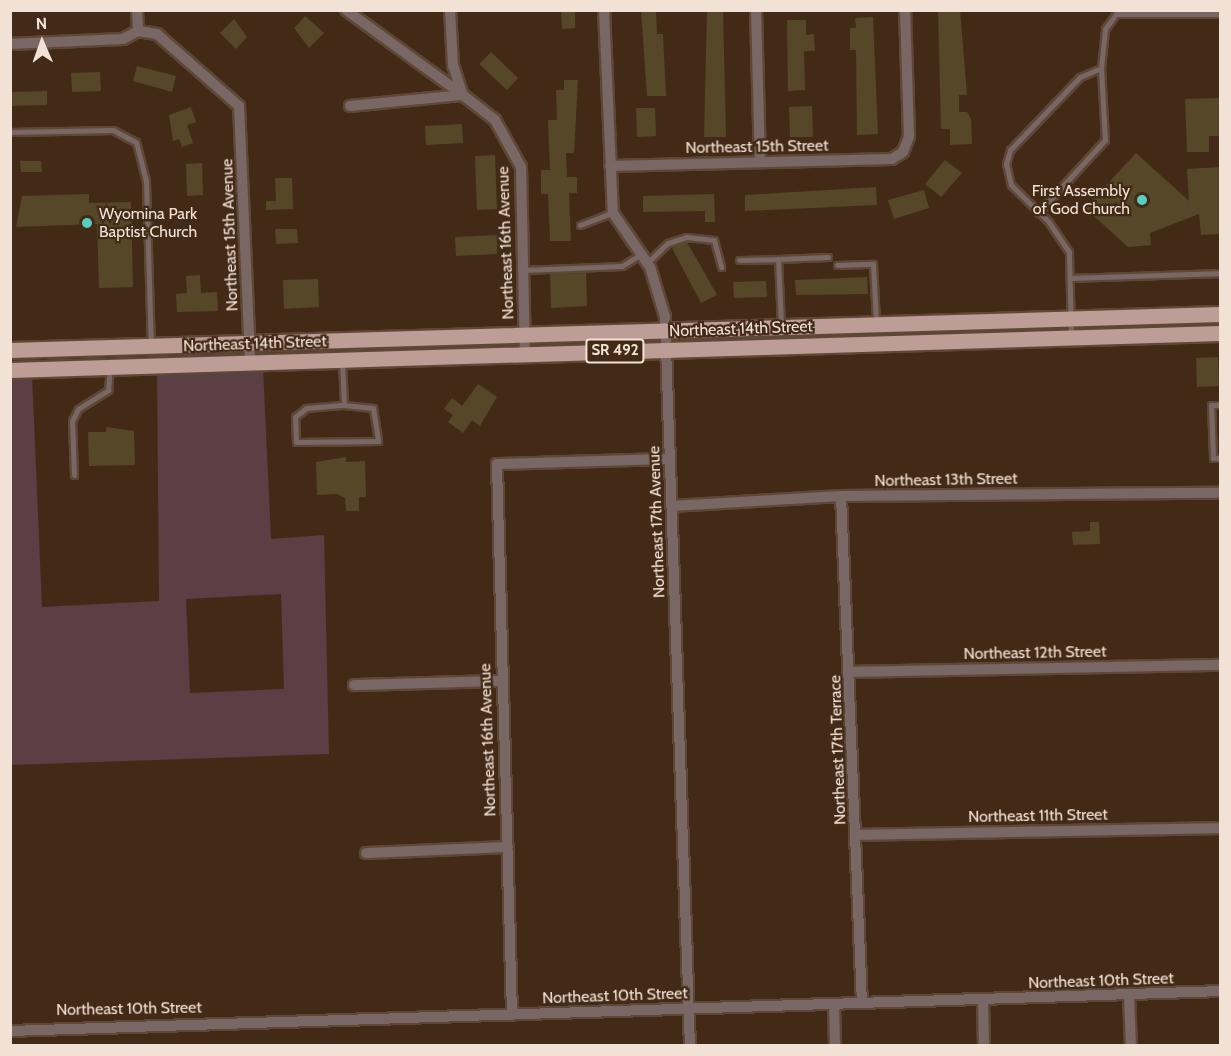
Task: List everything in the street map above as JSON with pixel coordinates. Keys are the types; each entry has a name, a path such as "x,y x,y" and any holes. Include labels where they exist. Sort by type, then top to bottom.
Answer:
{"main road":[{"name":"Northeast 14th Street","path":"10,350 1221,314"},
{"name":"Northeast 14th Street","path":"10,370 1221,333"}],"street":[{"path":"10,44 123,39 138,31 137,10"},
{"name":"Northeast 16th Avenue","path":"346,10 495,120 521,166 525,354"},
{"path":"350,106 463,95 453,65 450,10"},
{"name":"Northeast 17th Avenue","path":"604,10 614,213 644,259 662,294 666,330 690,1046"},
{"path":"756,10 760,162"},
{"name":"Northeast 15th Street","path":"610,166 892,159 903,152 909,136 905,10"},
{"name":"Northeast 15th Avenue","path":"138,31 165,40 239,106 250,362"},
{"name":"Northeast 16th Avenue","path":"512,1015 501,681 497,464 669,459"},
{"name":"Northeast 13th Street","path":"672,506 841,496 1221,493"},
{"name":"Northeast 17th Terrace","path":"841,496 851,672 862,1003"},
{"name":"Northeast 12th Street","path":"851,672 1221,665"},
{"path":"354,685 501,681"},
{"name":"Northeast 11th Street","path":"856,835 1221,828"},
{"path":"366,853 508,847"},
{"name":"Northeast 10th Street","path":"10,1031 1221,991"},
{"path":"1129,995 1131,1046"},
{"path":"982,1000 984,1046"},
{"path":"834,1004 835,1046"}],"lane":[{"path":"1038,213 1105,140 1101,68 1106,29 1116,14 1221,14"},
{"path":"1071,337 1072,278 1064,240 1008,180 1010,150 1080,77 1101,68"},
{"path":"10,132 113,130 136,142 146,181 151,346"},
{"path":"580,225 614,213"},
{"path":"523,270 622,266 644,259 668,243 686,237 714,240 721,267"},
{"path":"739,260 828,257"},
{"path":"778,259 781,327"},
{"path":"837,265 873,264 876,324"},
{"path":"1072,278 1221,273"},
{"path":"342,359 344,405"},
{"path":"74,475 72,421 78,410 108,390 110,367"},
{"path":"344,405 373,408 378,441 296,442 295,417 306,408 344,405"},
{"path":"1221,405 1211,405 1213,458 1221,458"}],"shaded area":[{"path":"263,368 271,539 324,535 329,754 11,765 10,376 32,375 42,607 159,601 157,372","holes":["281,594 284,689 190,693 186,599"]}],"building":[{"path":"561,10 575,10 575,28 562,29"},
{"path":"641,10 656,10 657,34 663,34 666,96 647,96"},
{"path":"707,10 723,10 726,137 704,137"},
{"path":"938,10 960,10 967,95 959,95 959,112 967,112 971,119 972,144 950,145 950,129 941,129"},
{"path":"305,16 324,33 309,48 294,28"},
{"path":"873,17 878,134 857,135 856,50 850,50 850,28 856,28 855,18"},
{"path":"234,19 247,37 236,49 220,33"},
{"path":"787,20 806,20 806,35 814,34 815,51 804,51 805,90 788,91"},
{"path":"491,52 518,78 507,90 479,64"},
{"path":"137,66 176,76 172,92 133,81"},
{"path":"100,72 101,91 72,92 71,73"},
{"path":"564,80 578,80 574,153 566,153 567,177 577,177 577,193 569,193 571,241 550,241 548,194 541,194 541,170 550,170 548,120 557,120 556,90 564,90"},
{"path":"47,91 47,105 12,106 12,92"},
{"path":"1221,98 1221,136 1209,136 1209,152 1187,152 1185,99"},
{"path":"812,106 813,137 790,137 789,107"},
{"path":"191,107 196,122 187,125 193,143 182,147 179,139 173,141 169,115"},
{"path":"636,108 655,108 656,136 637,137"},
{"path":"462,124 463,143 426,145 425,126"},
{"path":"1136,153 1189,201 1187,169 1221,167 1221,234 1201,235 1199,214 1150,233 1151,245 1128,247 1085,208"},
{"path":"495,155 497,209 477,210 475,156"},
{"path":"945,160 962,173 941,197 925,184"},
{"path":"20,161 41,161 42,172 21,172"},
{"path":"202,163 203,195 187,196 186,164"},
{"path":"275,178 292,178 293,209 266,210 266,201 276,201"},
{"path":"876,187 877,205 745,211 745,195"},
{"path":"924,190 929,208 894,219 888,200"},
{"path":"89,194 89,203 131,202 133,287 99,288 97,224 16,227 22,196"},
{"path":"714,194 715,222 705,222 705,211 643,212 643,196"},
{"path":"275,229 297,229 298,243 276,244"},
{"path":"497,235 497,254 456,256 455,237"},
{"path":"687,242 717,295 701,303 672,248"},
{"path":"586,273 587,306 551,308 550,274"},
{"path":"200,275 201,293 217,292 218,311 177,312 176,294 187,293 186,276"},
{"path":"867,277 868,294 796,295 795,280"},
{"path":"318,279 319,307 284,309 283,280"},
{"path":"766,281 767,297 734,298 733,282"},
{"path":"1218,357 1219,386 1197,387 1196,358"},
{"path":"478,384 497,397 480,426 472,420 463,433 448,422 453,415 444,409 452,398 462,406"},
{"path":"106,427 134,431 135,465 89,466 88,432 106,432"},
{"path":"346,457 346,462 365,461 366,497 359,497 359,511 346,511 345,498 337,494 317,495 316,462"},
{"path":"1090,522 1099,522 1100,544 1073,545 1072,532 1090,531"}],"place":[{"name":"First Assembly of God Church","path":"1142,200"},
{"name":"Wyomina Park Baptist Church","path":"87,223"}]}
